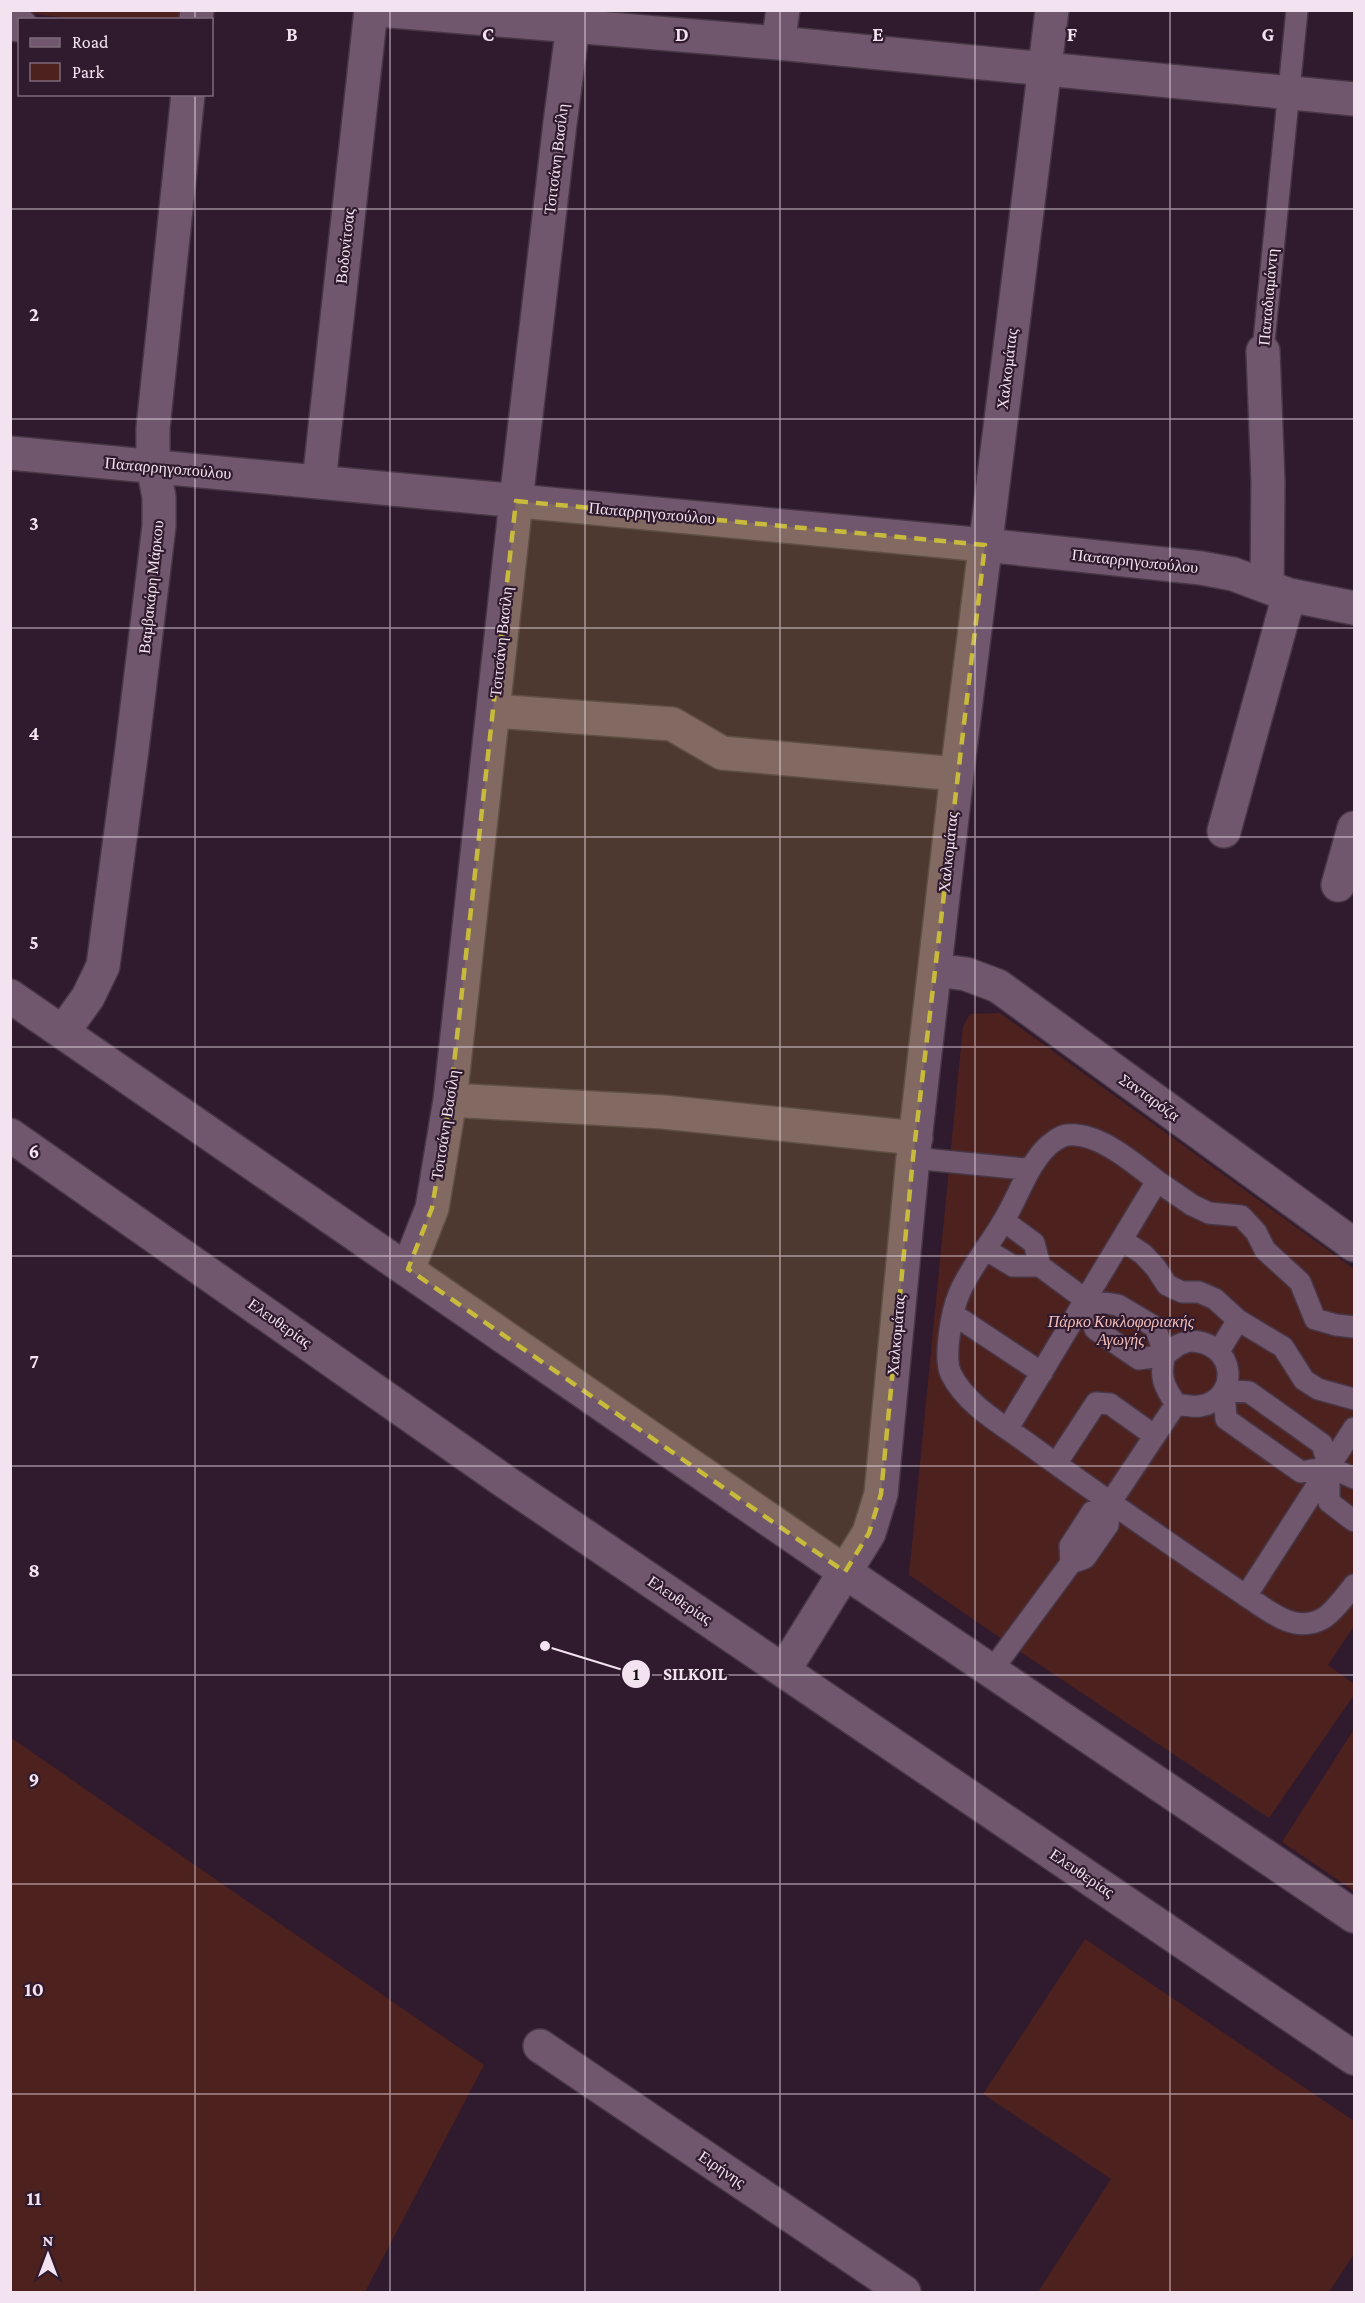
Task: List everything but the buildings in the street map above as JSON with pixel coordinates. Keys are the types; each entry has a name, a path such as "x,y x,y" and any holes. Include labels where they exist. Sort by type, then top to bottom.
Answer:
{"street":[{"name":"Βοδονίτσας","path":"319,482 371,10"},
{"path":"379,10 574,19 778,44 1354,99"},
{"path":"778,44 783,10"},
{"name":"Χαλκομάτας","path":"784,1670 869,1533 881,1494 914,1148 957,774 1052,10"},
{"name":"Τσιτσάνη Βασίλη","path":"408,1269 432,1208 450,1100 516,501 574,19"},
{"name":"Βαμβακάρη Μάρκου","path":"63,1032 88,998 103,966 132,749 159,526 159,497 153,466 153,428 188,96"},
{"name":"Παπαδιαμάντη","path":"1263,351 1268,482 1278,590"},
{"name":"Παπαρρηγοπούλου","path":"10,453 985,545 1201,568 1233,574 1278,590 1354,608"},
{"path":"1224,831 1278,590"},
{"path":"494,711 672,724 722,753 957,774"},
{"path":"1338,885 1354,828"},
{"name":"Σανταρόζα","path":"935,970 966,974 998,986 1354,1245"},
{"path":"10,996 845,1572 1354,1916"},
{"path":"450,1100 663,1112 914,1148"},
{"name":"Ελευθερίας","path":"10,1135 504,1481 1354,2058"},
{"name":"Ειρήνης","path":"540,2046 903,2292"}],"lane":[{"name":"Παπαδιαμάντη","path":"1263,351 1297,10"},
{"path":"1354,1327 1315,1319 1300,1282 1265,1250 1256,1232 1241,1216 1209,1213 1192,1205 1132,1161 1100,1142 1081,1134 1064,1136 1046,1148 1032,1166 1004,1221 959,1293 949,1340 949,1370 960,1392 1110,1503 1288,1623 1305,1624 1323,1619 1354,1585"},
{"path":"914,1148 1024,1169 1032,1166"},
{"path":"1008,1428 1157,1181"},
{"path":"1004,1221 1034,1243 1040,1266"},
{"path":"1122,1240 1143,1254 1167,1285 1182,1292 1199,1292 1215,1299 1238,1320 1283,1347 1304,1380 1318,1389 1354,1399"},
{"path":"985,1249 1013,1266 1040,1266 1086,1300 1118,1305 1155,1328 1165,1355 1161,1373 1163,1384 1176,1404"},
{"path":"1086,1300 1095,1329 1139,1359 1165,1355 1178,1345 1189,1341 1201,1341 1219,1351 1228,1368 1227,1384 1224,1390 1216,1399 1200,1406 1176,1404"},
{"path":"953,1314 1042,1373"},
{"path":"1219,1351 1238,1320"},
{"path":"1224,1390 1226,1419 1301,1472 1329,1467 1354,1478"},
{"path":"1224,1390 1249,1392 1322,1444 1329,1467 1329,1502 1354,1521"},
{"path":"1056,1464 1096,1403 1110,1404 1155,1436"},
{"path":"992,1670 1071,1563 1085,1558 1108,1525 1110,1503 1176,1404"},
{"path":"1246,1596 1354,1428"}],"highlighted area":[{"path":"516,501 985,545 913,1158 881,1494 869,1533 845,1572 408,1269 432,1208 450,1100"}],"green space":[{"path":"12,11 184,11 183,18 67,18"},
{"name":"Πάρκο Κυκλοφοριακής Αγωγής","path":"1000,1013 1354,1269 1354,1626 1328,1665 1354,1684 1354,1695 1269,1818 909,1575 963,1026 970,1014"},
{"path":"1354,1729 1354,1891 1282,1842"},
{"path":"10,1737 484,2065 365,2292 11,2292"},
{"path":"1085,1939 1354,2121 1354,2254 1329,2292 1038,2292 1111,2179 983,2094"}],"place":[{"name":"SILKOIL","path":"545,1646"}]}
